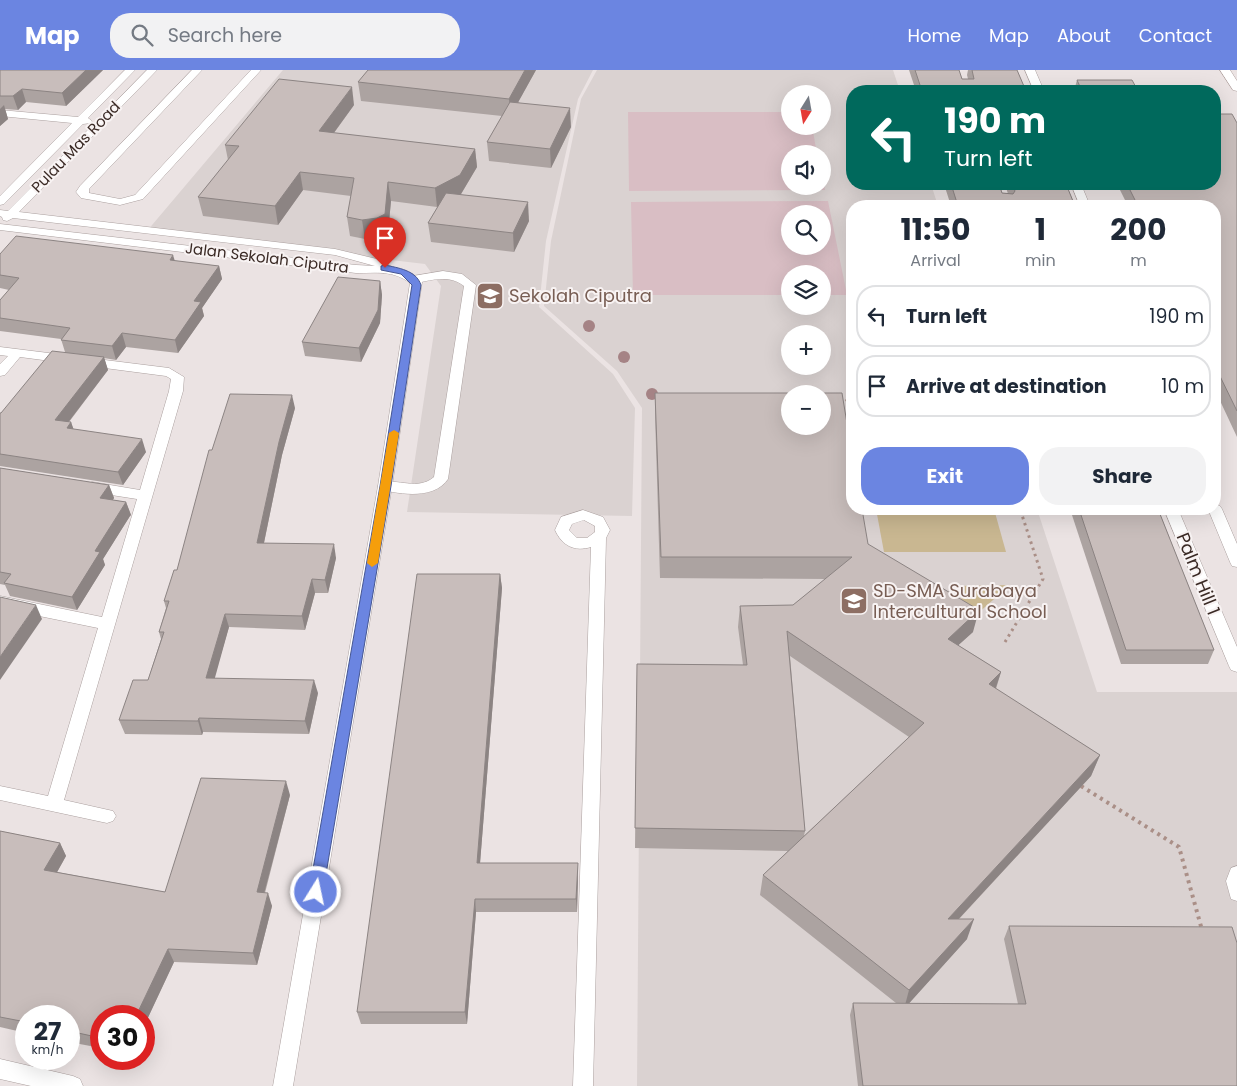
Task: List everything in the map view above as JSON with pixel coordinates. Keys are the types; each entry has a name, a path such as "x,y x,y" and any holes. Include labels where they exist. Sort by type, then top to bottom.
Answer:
{"street":[{"name":"Pulau Mas Road","path":"0,202 130,70"},
{"name":"Pulau Mas Road","path":"0,226 6,214 152,70"},
{"path":"197,70 84,188 82,192 84,196 120,202 140,197 256,70"},
{"path":"1030,70 1036,85"},
{"path":"1226,70 1237,88"},
{"path":"0,113 101,122"},
{"name":"Jalan Sekolah Ciputra","path":"6,214 335,252 377,262 385,268"},
{"name":"Jalan Sekolah Ciputra","path":"0,226 356,269 385,268"},
{"path":"283,1086 386,486 417,285 404,272 385,268"},
{"path":"386,486 414,489 432,487 442,479 470,285 463,278 446,274 413,280"},
{"path":"0,351 169,372 178,377 176,391 54,804"},
{"path":"0,372 17,353"},
{"path":"78,485 145,496"},
{"name":"Palm Hill 1","path":"1174,515 1237,666"},
{"path":"1217,515 1234,545 1237,562"},
{"path":"583,1086 599,538"},
{"path":"0,602 107,624"},
{"path":"0,793 107,816"},
{"path":"1237,874 1234,881 1237,892"},
{"path":"0,1069 73,1086"}],"path":[{"path":"1005,642 1043,579 1022,515"},
{"path":"1081,786 1179,847 1205,940"}],"shaded area":[{"name":"Sekolah Ciputra","path":"283,70 593,70 578,99 546,241 539,307 613,374 635,408 632,516 407,512 441,286 425,264 147,231"},
{"name":"SD-SMA Surabaya Intercultural School","path":"597,70 893,70 898,85 846,85 846,190 933,190 936,200 846,200 846,515 1039,515 1097,692 1237,692 1237,1086 637,1086 642,408 617,371 544,306 551,241 581,99"},
{"path":"628,112 781,112 781,135 814,135 815,145 781,145 781,190 629,191"},
{"path":"828,201 829,205 781,205 781,255 831,255 831,216 846,295 831,295 831,265 781,265 781,295 633,295 631,202"},
{"path":"877,515 996,515 1006,552 884,552"},
{"path":"1010,585 968,622 958,586"}],"building":[{"path":"0,70 86,70 62,93 22,89 13,96 0,96"},
{"path":"368,70 525,70 509,99 358,82"},
{"path":"915,70 959,70 962,79 974,79 972,70 1017,70 1023,85 920,85"},
{"path":"279,79 352,87 319,131 475,149 460,175 435,188 388,182 385,214 377,218 362,220 347,217 354,178 300,172 275,206 198,197 239,146 225,145"},
{"path":"1077,80 1132,80 1135,85 1079,85"},
{"path":"510,102 570,108 550,149 487,142"},
{"path":"1221,114 1232,114 1237,123 1237,411 1221,378 1221,200 1135,200 1130,190 1221,190"},
{"path":"953,190 1001,190 1002,193 1013,194 1015,190 1068,190 1073,200 956,200"},
{"path":"446,193 528,202 513,233 428,223"},
{"path":"16,236 173,255 170,260 219,266 194,301 201,302 175,340 122,333 112,346 61,340 70,328 0,318 0,300 19,278 0,275 0,254"},
{"path":"338,277 380,281 378,310 359,348 302,342"},
{"path":"52,351 104,357 55,420 71,422 67,428 142,439 118,472 0,454 0,413"},
{"path":"655,393 781,393 781,435 831,435 831,393 842,393 846,417 846,515 863,515 868,544 979,610 948,639 1001,672 989,684 1100,755 948,919 974,919 909,990 763,875 924,723 787,631 805,831 635,828 637,664 747,665 740,606 793,605 852,557 661,557"},
{"path":"230,394 292,395 279,442 257,543 334,544 325,580 312,579 302,616 225,614 206,678 314,680 305,721 199,718 198,721 119,720 133,680 148,680 164,632 159,632 169,601 164,601 174,570 177,570 209,450 212,450"},
{"path":"0,468 109,485 100,498 126,502 95,551 100,552 72,597 4,583 11,574 0,572"},
{"path":"1081,515 1160,515 1214,650 1126,650"},
{"path":"417,574 500,574 477,863 578,863 576,899 475,899 465,1012 357,1012"},
{"path":"0,597 36,605 0,657"},
{"path":"201,778 286,781 257,892 268,893 253,953 168,949 141,1005 90,1005 90,1036 80,1033 80,1005 15,1005 15,1020 0,1017 0,831 60,843 44,870 165,892"},
{"path":"1009,926 1232,927 1237,943 1237,1086 863,1086 853,1003 1026,1004"}],"slow traffic":[{"path":"372,563 394,433"}],"place":[{"name":"Sekolah Ciputra","path":"490,296"},
{"name":"SD-SMA Surabaya Intercultural School","path":"854,601"}],"route":[{"path":"316,892 386,486 417,285 404,272 385,268"}]}
